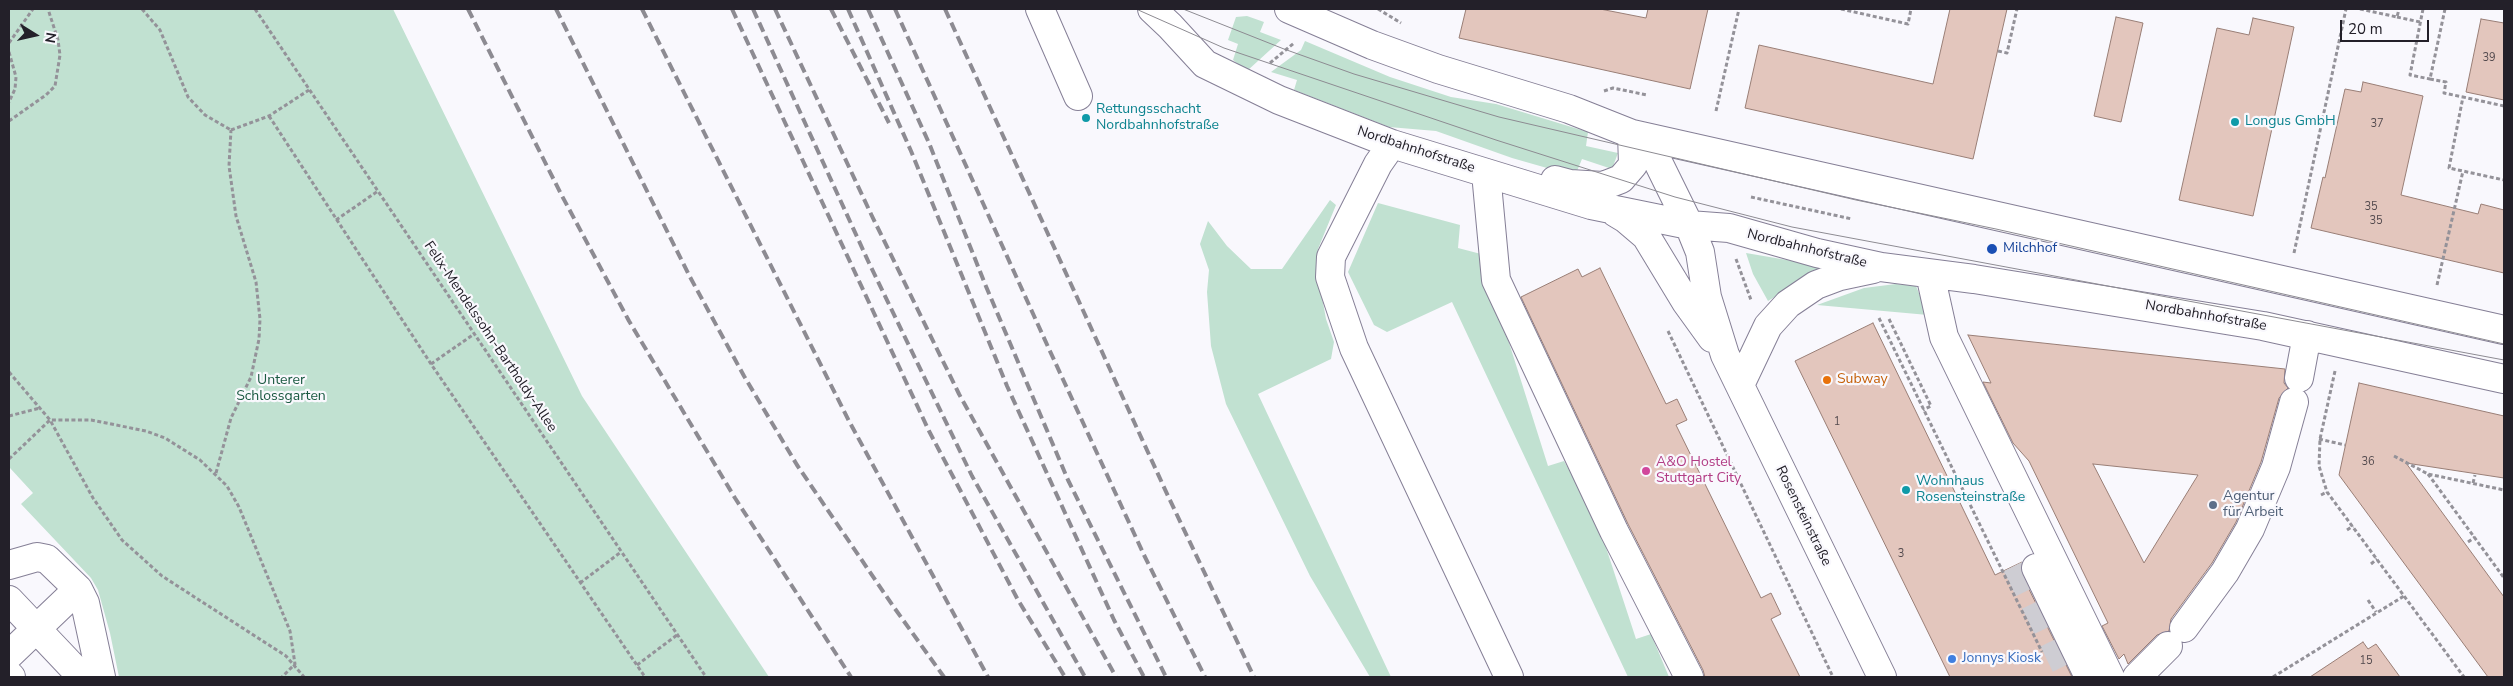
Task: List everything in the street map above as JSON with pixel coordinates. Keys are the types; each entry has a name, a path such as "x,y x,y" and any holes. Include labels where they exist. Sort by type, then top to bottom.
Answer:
{"street":[{"path":"1040,9 1078,96"},
{"path":"1289,9 1372,45 1438,69 1602,120 1632,134 2504,330"},
{"name":"Nordbahnhofstraße","path":"1168,14 1205,64 1279,100 1392,144 1604,208 1689,225 1729,228 1817,253 1881,267 2165,309 2307,335 2504,379"},
{"path":"1509,677 1354,348 1330,277 1331,257 1378,164 1392,144 1437,142 1570,184 1603,186 1621,179 1633,164 1632,134"},
{"name":"Rosensteinstraße","path":"1632,134 1654,154 1689,225 1700,252 1707,297 1725,355 1882,677"},
{"path":"1486,173 1496,280 1614,531 1689,677"},
{"name":"Rosensteinstraße","path":"1604,208 1626,219 1646,236 1686,302 1725,355"},
{"path":"1740,385 1768,326 1788,304 1816,285 1840,276 1881,267"},
{"path":"1930,274 1944,337 2110,677"},
{"path":"2137,677 2176,637 2225,572 2250,529 2276,466 2297,390 2307,335"},
{"path":"9,564 38,558 47,559 78,589 85,603 101,677"},
{"path":"2030,558 2088,677"},
{"path":"9,655 78,589"},
{"path":"9,600 82,677"}],"path":[{"path":"9,43 33,9"},
{"path":"9,121 46,95 55,86 60,55 58,40 48,9"},
{"path":"142,9 160,30 188,98 205,115 231,130"},
{"name":"Felix-Mendelssohn-Bartholdy-Allee","path":"255,9 706,677"},
{"path":"1716,111 1739,9"},
{"path":"1841,9 1908,24 1911,9"},
{"path":"1998,51 2007,53 2017,9"},
{"path":"2292,260 2346,9"},
{"path":"2360,9 2420,22"},
{"path":"2397,17 2399,9"},
{"path":"2423,9 2410,75 2446,82 2444,93 2504,106"},
{"path":"2430,79 2445,9"},
{"path":"1263,67 1296,41"},
{"path":"9,52 16,77 15,89 9,102"},
{"path":"1598,92 1613,88 1648,95"},
{"path":"231,130 269,116 309,90"},
{"path":"2462,96 2449,168 2504,180"},
{"path":"269,116 430,364 645,677"},
{"path":"216,473 231,418 250,377 259,339 259,298 236,216 229,166 231,130"},
{"path":"2436,292 2463,171"},
{"path":"336,220 378,191"},
{"path":"1751,197 1852,219"},
{"path":"1879,318 2045,659"},
{"path":"1889,319 1931,406 1923,410"},
{"path":"1666,326 1833,677"},
{"path":"430,364 474,334"},
{"path":"2341,343 2320,439 2318,466 2327,492 2464,677"},
{"path":"9,372 50,420 93,498 122,540 162,576 286,656 295,664 304,677"},
{"path":"9,416 40,408"},
{"path":"9,459 50,420 91,420 146,431 165,438 183,448 216,473 227,486 239,507 290,631 295,664"},
{"path":"2394,456 2428,474 2504,490"},
{"path":"2428,474 2504,578"},
{"path":"2473,483 2475,475"},
{"path":"2321,496 2327,492"},
{"path":"2347,530 2353,526"},
{"path":"2468,542 2475,537"},
{"path":"580,582 621,552"},
{"path":"2371,564 2377,559"},
{"path":"2273,677 2404,596"},
{"path":"2368,600 2376,613"},
{"path":"637,666 677,636"},
{"path":"282,677 295,664"}],"green space":[{"name":"Unterer Schlossgarten","path":"9,9 393,9 582,396 769,677 119,677 110,633 98,590 91,578 21,504 33,493 9,469"},
{"path":"1247,16 1264,22 1260,32 1281,40 1247,71 1233,60 1238,44 1228,40 1236,17"},
{"path":"1305,41 1390,77 1451,97 1496,104 1588,132 1586,146 1618,153 1612,169 1582,159 1575,176 1512,158 1436,131 1389,127 1294,90 1297,80 1271,72 1301,50"},
{"path":"1330,200 1336,205 1318,249 1316,264 1326,319 1334,342 1331,359 1258,394 1391,677 1370,677 1310,576 1226,404 1211,346 1207,292 1209,270 1200,244 1208,221 1227,246 1251,269 1282,269"},
{"path":"1378,203 1460,225 1458,248 1481,254 1548,466 1564,461 1596,517 1636,639 1651,634 1669,677 1628,677 1452,302 1387,332 1374,325 1348,272"},
{"path":"1746,253 1834,268 1797,283 1768,301 1753,274"},
{"path":"1896,284 1916,286 1928,315 1817,305 1864,288"}],"building":[{"path":"1466,9 1600,9 1646,18 1648,9 1708,9 1690,89 1459,38"},
{"path":"1950,9 2007,9 1973,159 1745,108 1759,45 1933,84"},
{"path":"2116,17 2143,23 2121,122 2094,116"},
{"name":"Longus GmbH","path":"2253,18 2294,27 2253,216 2179,200 2217,28 2249,35"},
{"path":"2481,19 2504,23 2504,100 2466,92"},
{"path":"2363,82 2423,96 2401,195 2478,214 2481,204 2504,210 2504,273 2311,228 2323,177 2325,178 2345,89 2361,92"},
{"name":"A&O Hostel Stuttgart City","path":"1600,268 1666,404 1677,399 1687,420 1676,425 1761,598 1771,593 1781,614 1771,619 1800,677 1705,677 1628,524 1521,297 1578,269 1582,277"},
{"name":"Wohnhaus Rosensteinstraße","path":"1873,323 1995,575 2022,562 2022,575 2072,677 1950,677 1795,361"},
{"name":"Agentur für Arbeit","path":"1968,335 2285,369 2284,383 2288,388 2279,398 2261,462 2236,522 2212,563 2171,619 2169,631 2157,635 2128,664 2124,654 2119,659 2102,626 2108,623 2029,461 2013,443 1983,382 1991,383","holes":["2093,464 2198,475 2144,563"]},
{"path":"2359,383 2504,416 2504,478 2406,463 2504,597 2504,677 2488,677 2339,475"},
{"path":"2363,642 2368,649 2376,644 2400,677 2310,677"}],"tunnel":[{"path":"2016,565 2071,677"}],"tram line":[{"path":"1136,9 1224,48 1496,140 1675,197 1792,227 2504,360"},
{"path":"1183,9 1284,49 1354,74 1499,117 1856,200 1996,229 2504,344"}],"railway":[{"path":"468,9 561,194 629,321 735,498 851,677"},
{"path":"556,9 690,277 744,376 797,465 944,677"},
{"path":"642,9 849,421 988,677"},
{"path":"732,9 929,431 1018,600 1065,677"},
{"path":"753,9 869,263 972,476 1085,677"},
{"path":"775,9 871,214 959,394 1116,677"},
{"path":"831,9 889,123"},
{"path":"848,9 911,151 1007,386 1114,620 1144,677"},
{"path":"868,9 929,143 985,284 1068,480 1166,677"},
{"path":"895,9 1144,555 1205,677"},
{"path":"945,9 1168,496 1254,677"}],"place":[{"name":"Rettungsschacht Nordbahnhofstraße","path":"1086,118"},
{"name":"Longus GmbH","path":"2235,122"},
{"name":"Milchhof","path":"1992,249"},
{"name":"Subway","path":"1827,380"},
{"name":"A&O Hostel Stuttgart City","path":"1646,471"},
{"name":"Wohnhaus Rosensteinstraße","path":"1906,490"},
{"name":"Agentur für Arbeit","path":"2213,505"},
{"name":"Jonnys Kiosk","path":"1952,659"}]}
